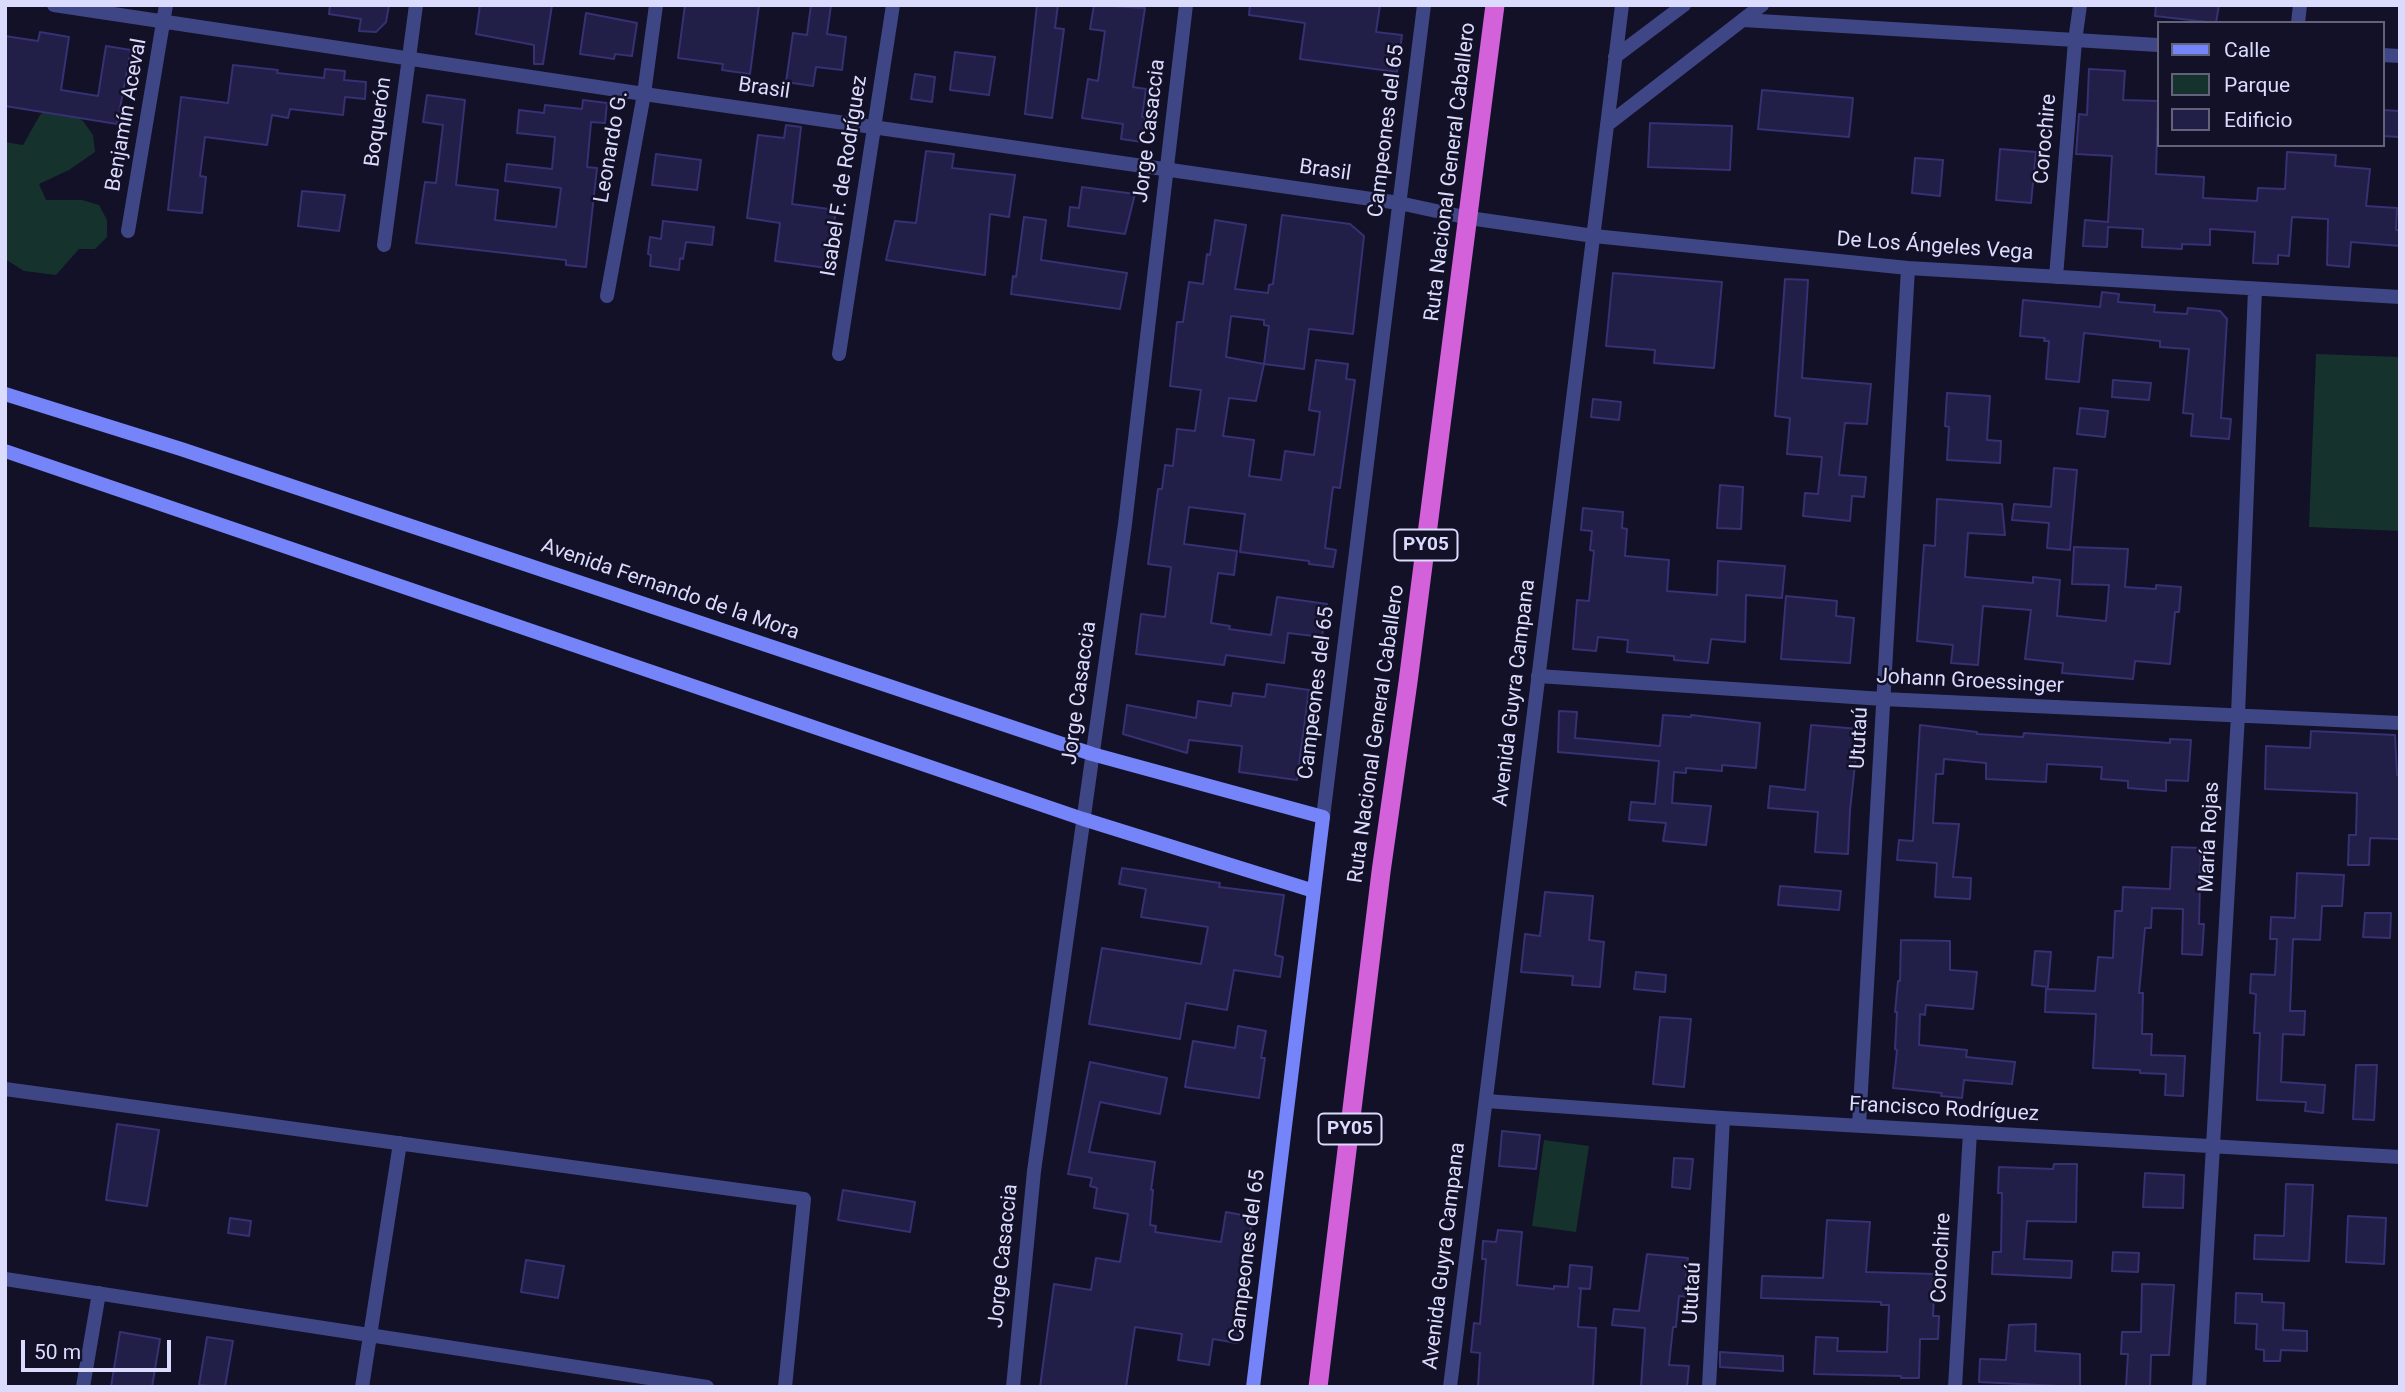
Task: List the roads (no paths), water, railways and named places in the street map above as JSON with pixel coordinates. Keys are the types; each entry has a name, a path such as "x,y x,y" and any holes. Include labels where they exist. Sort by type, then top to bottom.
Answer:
{"highway":[{"name":"Ruta Nacional General Caballero","path":"1318,1387 1381,872 1495,5"}],"main road":[{"name":"Avenida Fernando de la Mora","path":"5,394 181,449 1092,754 1323,817"},
{"path":"5,451 1083,819 1314,891"},
{"name":"Campeones del 65","path":"1253,1387 1323,817"}],"street":[{"name":"Brasil","path":"54,5 409,60 1399,203 1469,218"},
{"name":"Benjamín Aceval","path":"128,231 166,5"},
{"name":"Boquerón","path":"384,245 416,5"},
{"name":"Leonardo G.","path":"607,296 644,94 656,5"},
{"name":"Isabel F. de Rodríguez","path":"839,354 893,5"},
{"name":"Jorge Casaccia","path":"1013,1387 1034,1171 1125,524 1186,5"},
{"name":"Campeones del 65","path":"1323,817 1424,5"},
{"name":"Avenida Guyra Campana","path":"1450,1387 1622,5"},
{"path":"1615,57 1684,5"},
{"path":"1607,125 1762,5"},
{"name":"Corochire","path":"2056,277 2080,5"},
{"path":"1743,20 2156,45"},
{"name":"De Los Ángeles Vega","path":"1469,218 1594,236 1908,268 2400,297"},
{"name":"Ututaú","path":"1859,1125 1908,268"},
{"name":"María Rojas","path":"2199,1387 2238,715 2255,289"},
{"name":"Johann Groessinger","path":"1538,676 1883,699 2400,723"},
{"path":"5,1089 804,1199 785,1387"},
{"name":"Francisco Rodríguez","path":"1486,1101 1723,1118 2400,1157"},
{"name":"Ututaú","path":"1709,1387 1723,1118"},
{"name":"Corochire","path":"1955,1387 1970,1132"},
{"path":"362,1387 400,1143"},
{"path":"5,1279 707,1387"},
{"path":"83,1387 99,1293"}]}
